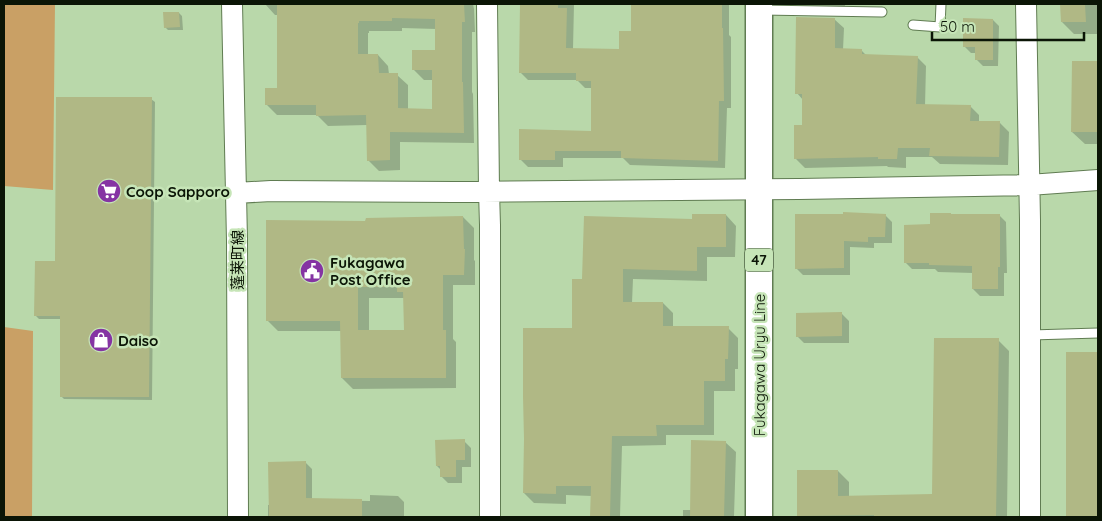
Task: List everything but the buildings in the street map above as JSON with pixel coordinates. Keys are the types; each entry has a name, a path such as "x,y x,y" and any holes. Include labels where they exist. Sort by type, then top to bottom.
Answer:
{"main road":[{"name":"Fukagawa Uryu Line","path":"759,7 759,517"}],"street":[{"name":"蓬莱町線","path":"232,4 236,193 238,517"},
{"path":"487,4 488,191 490,225 490,517"},
{"path":"1026,4 1029,185 1030,517"},
{"path":"236,193 271,191 455,192 1029,185 1098,180"}],"lane":[{"path":"913,25 940,27 941,4"},
{"path":"759,7 882,12"},
{"path":"1030,336 1098,333"}],"shaded area":[{"path":"4,4 55,4 53,190 4,186"},
{"path":"4,327 33,331 32,517 4,517"}],"place":[{"name":"Coop Sapporo","path":"109,191"},
{"name":"Fukagawa Post Office","path":"312,271"},
{"name":"Daiso","path":"101,340"}]}
